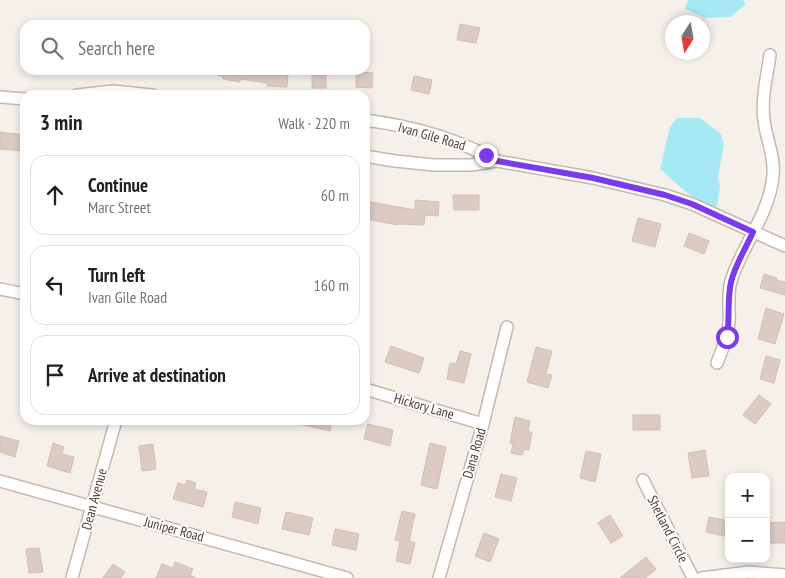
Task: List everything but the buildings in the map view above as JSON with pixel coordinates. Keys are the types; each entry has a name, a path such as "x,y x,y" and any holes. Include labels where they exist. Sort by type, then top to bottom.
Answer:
{"street":[{"path":"717,363 728,330 731,281 770,190 773,176 773,162 763,108 770,56"},
{"path":"0,97 20,99"},
{"name":"Ivan Gile Road","path":"370,121 402,126 439,136 475,149 497,161 593,178 665,195 692,204 785,246"},
{"name":"Ivan Gile Road","path":"370,157 440,165 472,165 497,161"},
{"path":"0,289 20,293"},
{"name":"Dana Road","path":"438,578 482,424 507,327"},
{"name":"Hickory Lane","path":"370,390 482,424"},
{"name":"Dean Avenue","path":"72,578 115,425"},
{"name":"Shetland Circle","path":"643,480 693,578"},
{"name":"Juniper Road","path":"0,481 347,578"},
{"path":"701,578 749,572 785,575"}],"water":[{"path":"688,0 744,0 745,5 730,17 710,18 710,15 698,15 685,9"},
{"path":"677,118 700,118 721,134 724,144 718,177 720,186 717,206 710,206 695,198 660,169 670,127"}],"route":[{"path":"486,155 497,161 593,178 665,195 692,204 753,232 731,281 727,337"}]}
